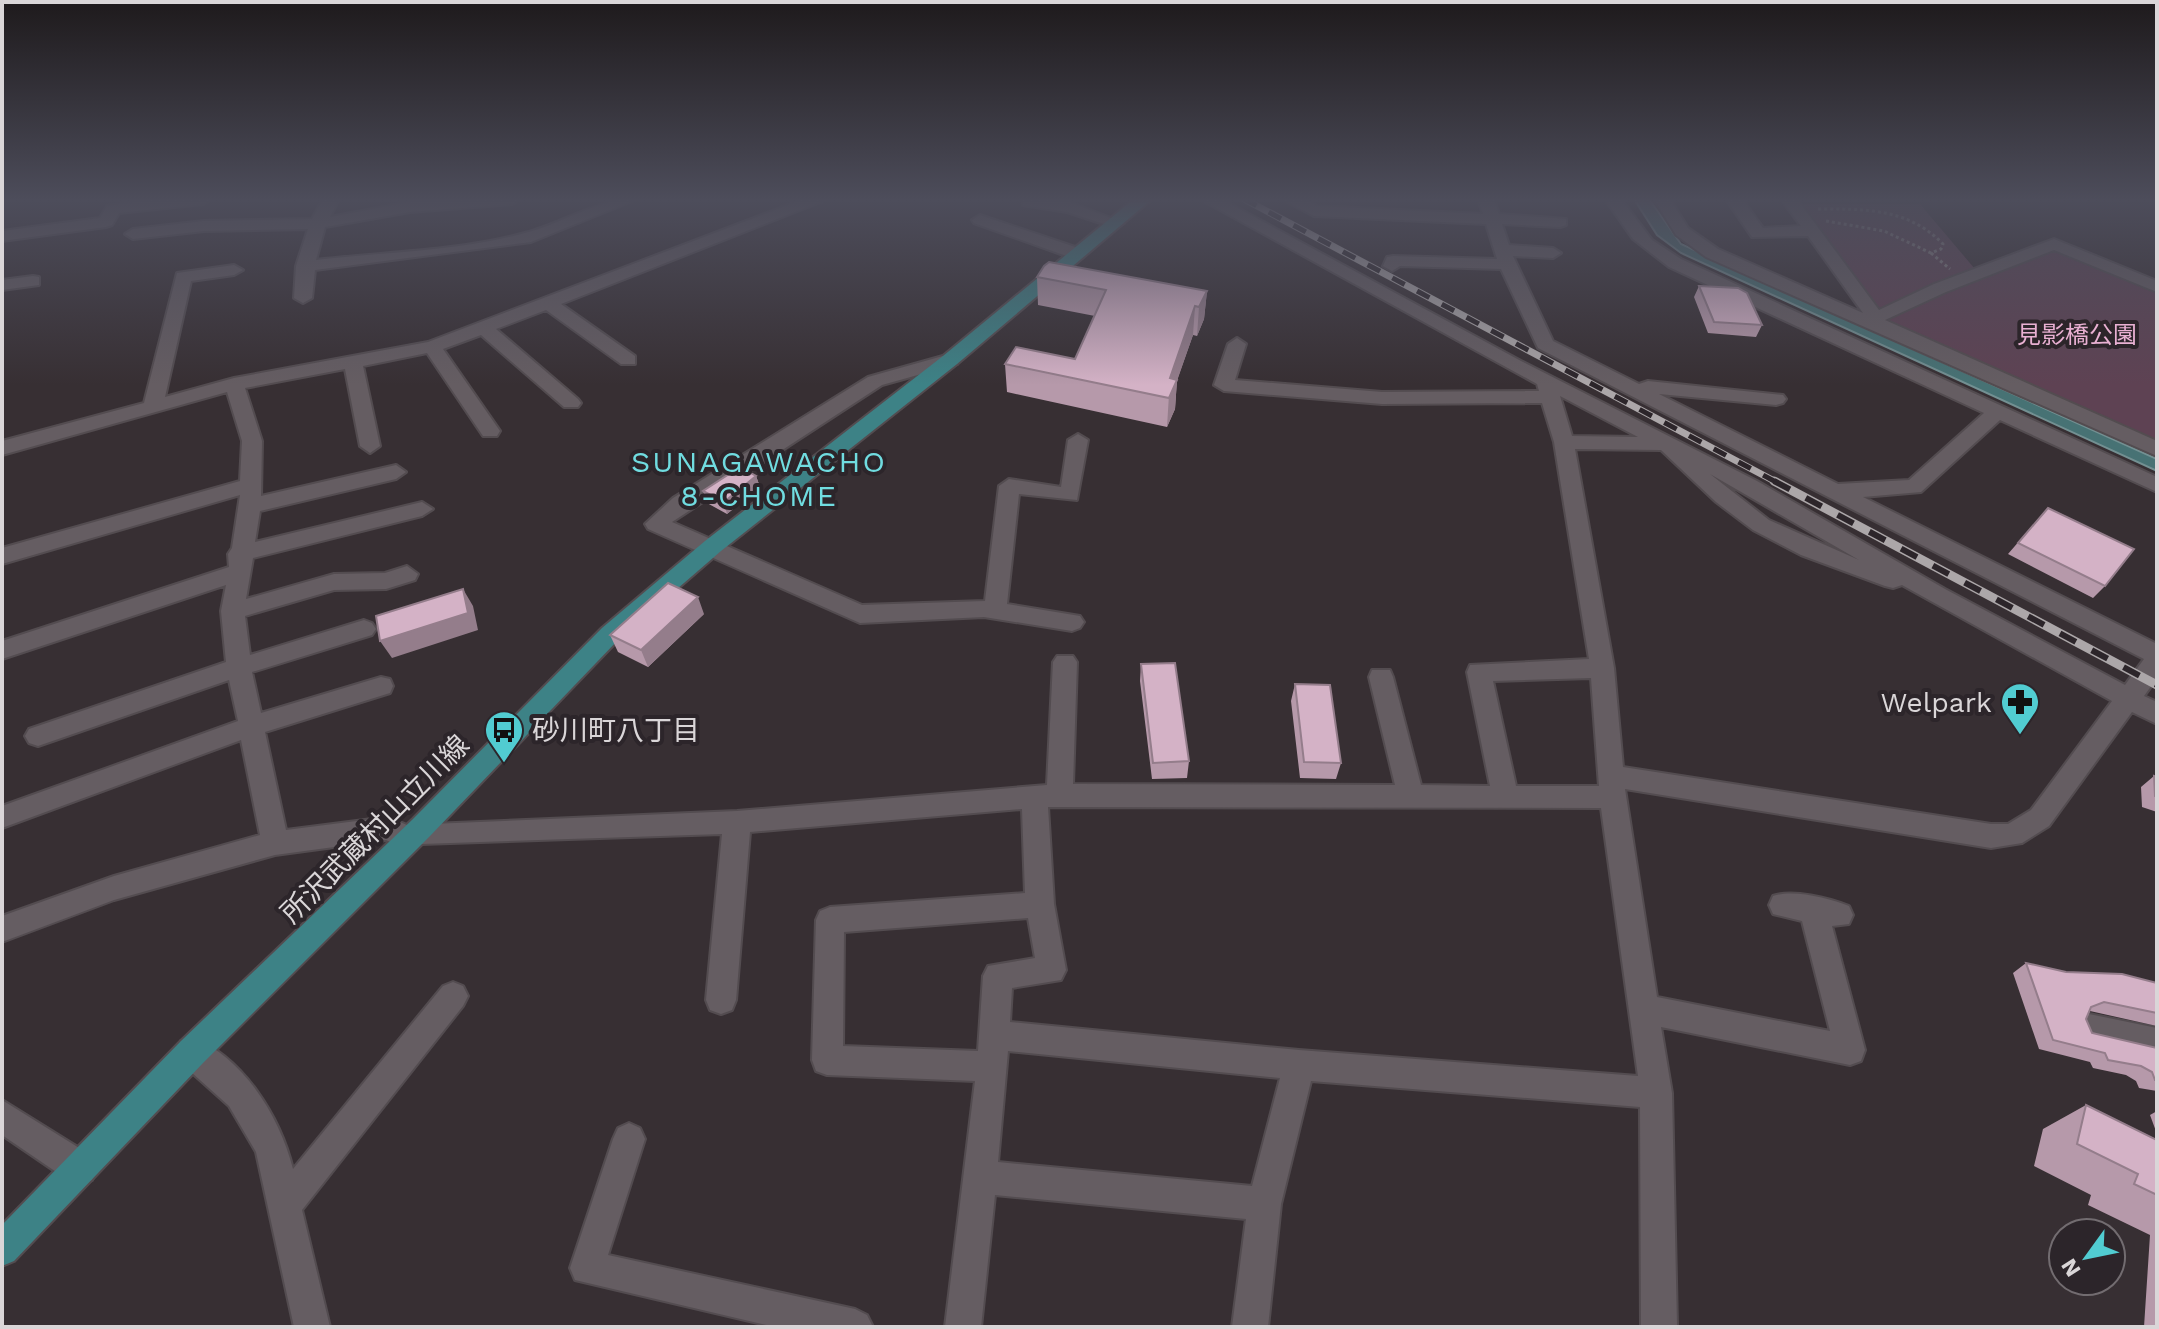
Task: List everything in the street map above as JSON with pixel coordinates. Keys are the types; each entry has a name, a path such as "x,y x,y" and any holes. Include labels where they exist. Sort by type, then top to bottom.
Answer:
{"main road":[{"name":"所沢武蔵村山立川線","path":"2,1249 192,1052 413,836 610,634 713,546 950,360 1070,261"}],"street":[{"path":"303,298 306,261"},
{"path":"305,266 349,261"},
{"path":"484,261 484,268"},
{"path":"2,448 234,384 432,347 661,261"},
{"path":"1319,261 1547,388 1666,444 1697,474 1762,526 1820,552 1937,595 2157,714"},
{"path":"1392,266 1393,261"},
{"path":"2,929 114,888 275,843 388,828 413,836 737,822 1047,796 1411,797 1505,795 1612,787 1991,836 2012,835 2040,818 2157,658 1545,344 1507,261"},
{"path":"1673,261 2157,485"},
{"path":"1734,261 2157,449"},
{"path":"1833,261 1876,322"},
{"path":"1876,322 1940,288 2010,261"},
{"path":"2095,261 2157,287"},
{"path":"153,405 183,277 234,270"},
{"path":"3,286 33,281"},
{"path":"550,304 628,360"},
{"path":"485,329 571,403"},
{"path":"1237,344 1224,385 1382,398 1547,388"},
{"path":"432,347 490,431"},
{"path":"950,360 875,381 681,503 656,524 713,546 860,614 995,611 1072,622"},
{"path":"353,363 370,446"},
{"path":"234,384 252,441 250,496 233,611 239,667 275,843"},
{"path":"1641,393 1648,387 1776,399"},
{"path":"1547,388 1564,442 1602,668 1612,787 1656,1093 1659,1327"},
{"path":"1833,491 1914,487 1998,411"},
{"path":"995,611 1009,486 1070,495 1078,440"},
{"path":"1564,442 1666,444"},
{"path":"2,556 250,496 396,472"},
{"path":"2,650 238,564 422,509"},
{"path":"233,611 334,582 386,581 407,574"},
{"path":"38,736 239,667 364,629"},
{"path":"963,1327 994,1051 998,976 1051,970 1040,904 1047,796 1065,662"},
{"path":"1505,795 1479,672 1602,668"},
{"path":"1381,677 1411,797"},
{"path":"2,817 252,726 381,686"},
{"path":"721,1000 737,822"},
{"path":"1040,904 830,920 827,1060 994,1051 1299,1065 1656,1093"},
{"path":"1645,1009 1850,1050 1826,914 1783,905"},
{"path":"285,1205 453,996"},
{"path":"2089,1029 2157,1043"},
{"path":"192,1052 216,1068 246,1099 272,1150 312,1327"},
{"path":"1250,1327 1264,1204 1299,1065"},
{"path":"2,1116 80,1168"},
{"path":"629,1139 587,1268 855,1327"},
{"path":"980,1177 1264,1204"}],"green space":[{"name":"見影橋公園","path":"1837,261 1968,261 1980,275 2020,261 2089,261 2157,289 2157,451 1883,326"}],"water":[{"path":"1699,261 1719,261 2157,459 2157,471"}],"building":[{"path":"1049,262 1207,291 1199,307 1195,306 1170,378 1177,380 1169,398 1005,364 1016,347 1075,359 1106,290 1037,277"},
{"path":"1699,286 1738,288 1747,293 1762,325 1714,322"},
{"path":"740,467 756,476 724,502 703,491"},
{"path":"2048,508 2134,549 2105,586 2018,543"},
{"path":"668,583 698,597 641,650 610,635"},
{"path":"463,589 468,613 380,641 376,616"},
{"path":"1175,663 1189,761 1153,763 1141,664"},
{"path":"1295,684 1330,685 1341,763 1304,762"},
{"path":"2154,776 2157,777 2157,797 2155,796"},
{"path":"2026,963 2066,972 2122,974 2157,983 2157,1013 2104,1002 2091,1007 2086,1019 2092,1033 2157,1048 2157,1080 2152,1072 2141,1066 2108,1060 2105,1053 2053,1040"},
{"path":"2086,1105 2157,1140 2157,1195 2134,1184 2138,1174 2077,1144"}],"railway":[{"path":"1361,261 1778,483"},
{"path":"1774,481 2157,685"}],"place":[{"name":"Welpark","path":"2020,736"},
{"name":"砂川町八丁目","path":"504,764"}],"district":[{"name":"SUNAGAWACHO 8-CHOME","path":"759,478"}]}
